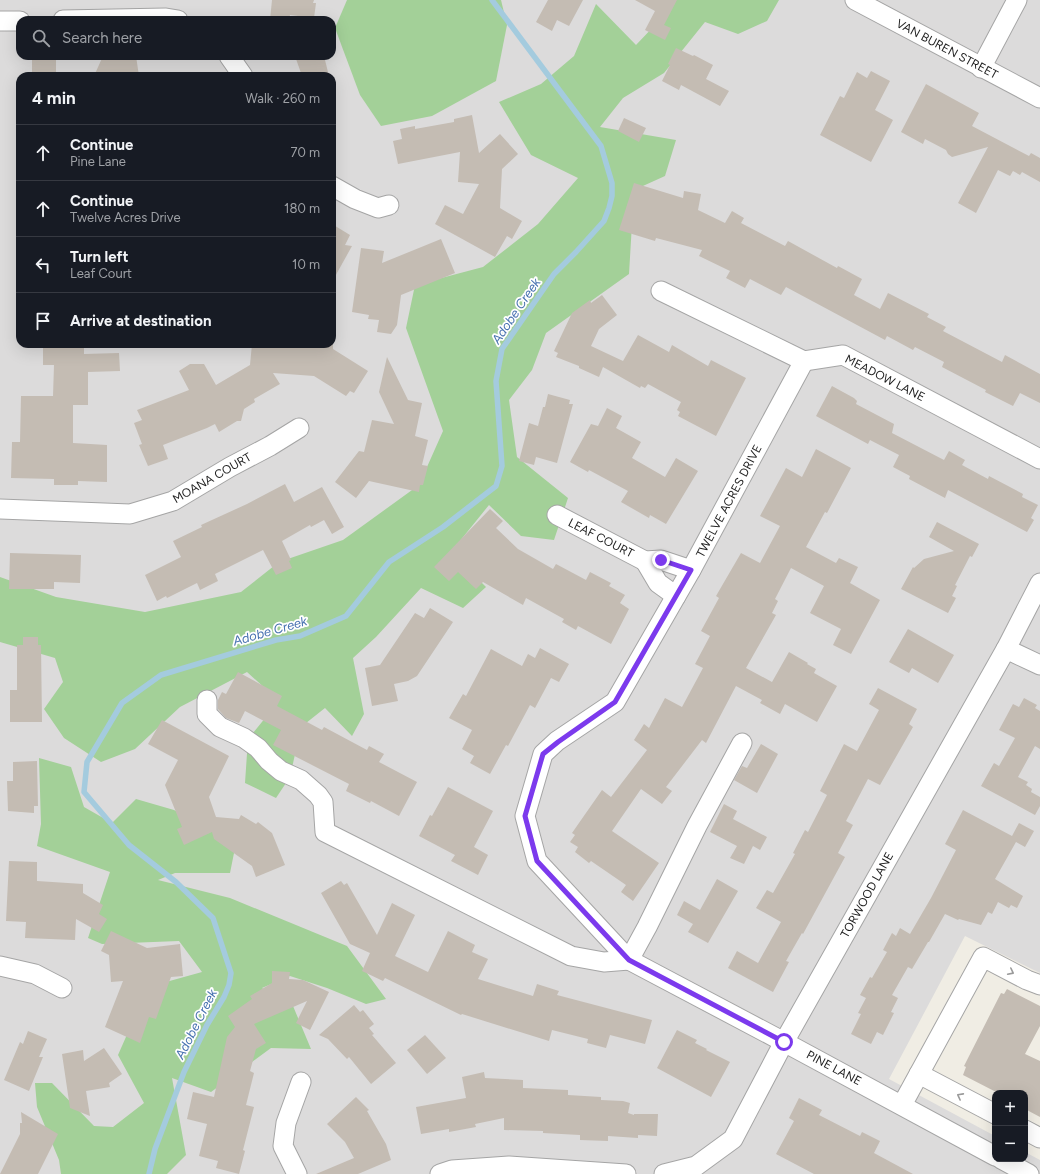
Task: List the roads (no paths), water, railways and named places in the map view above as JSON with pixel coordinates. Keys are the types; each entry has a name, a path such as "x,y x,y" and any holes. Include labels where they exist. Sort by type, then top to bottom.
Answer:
{"street":[{"name":"VAN BUREN STREET","path":"855,0 1040,98"},
{"path":"982,68 1017,0"},
{"path":"0,21 16,21"},
{"path":"232,60 240,72"},
{"path":"336,188 378,208 389,206"},
{"path":"661,291 804,361"},
{"name":"MEADOW LANE","path":"804,361 842,355 1040,459"},
{"name":"TWELVE ACRES DRIVE","path":"629,960 537,861 525,816 543,754 615,702 691,570 804,361"},
{"name":"MOANA COURT","path":"0,509 130,514 173,502 230,467 270,446 298,428"},
{"name":"LEAF COURT","path":"557,516 645,561 661,560 691,570"},
{"path":"645,561 658,583 676,596"},
{"name":"TORWOOD LANE","path":"664,1174 696,1166 733,1139 784,1042 1006,649 1040,583"},
{"path":"1006,649 1040,666"},
{"path":"207,700 207,714 220,727 244,738 258,748 269,761 281,771 301,780 318,795 323,802 325,832 571,956 604,962 629,960 697,826 742,744"},
{"path":"902,1105 983,957 1027,980 1040,984"},
{"name":"PINE LANE","path":"629,960 992,1154"},
{"path":"0,966 35,974 62,988"},
{"path":"919,1074 992,1112"},
{"path":"297,1174 284,1146 286,1123 301,1082"},
{"path":"1028,1132 1040,1138"},
{"path":"1007,1162 1029,1174"},
{"path":"440,1174 452,1170 509,1166 626,1174"}],"waterway":[{"name":"Adobe Creek","path":"149,1174 155,1149 184,1072 207,1025 224,997 229,985 231,973 213,918 176,882 129,845 84,792 87,762 122,703 161,675 276,640 300,636 346,616 389,562 443,527 496,486 502,466 496,381 502,349 554,274 604,221 612,196 612,183 601,146 492,0"}]}
